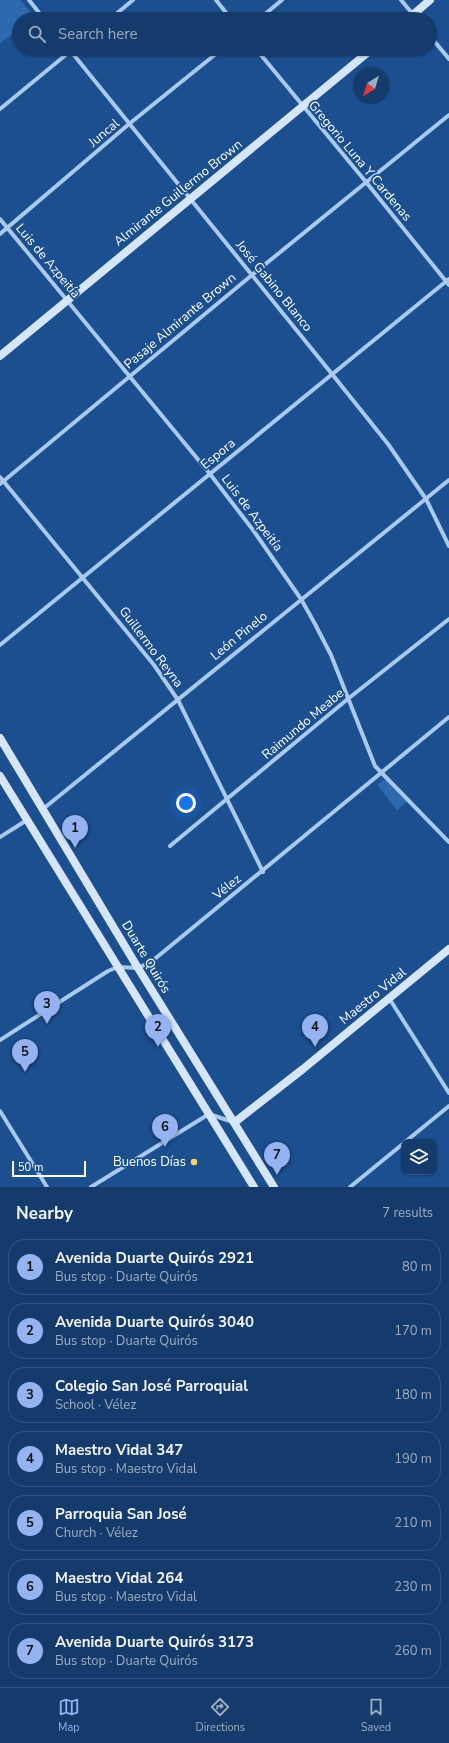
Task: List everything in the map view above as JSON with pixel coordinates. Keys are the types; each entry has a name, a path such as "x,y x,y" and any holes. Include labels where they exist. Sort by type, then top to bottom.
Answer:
{"main road":[{"path":"418,12 430,0"},
{"name":"Almirante Guillermo Brown","path":"0,356 364,56"},
{"name":"Duarte Quirós","path":"0,738 138,968 274,1187"},
{"path":"0,776 28,819 254,1187"},
{"name":"Maestro Vidal","path":"234,1122 449,949"}],"street":[{"path":"29,0 38,12"},
{"path":"118,12 133,0"},
{"path":"216,0 225,12"},
{"path":"267,12 282,0"},
{"path":"401,0 408,12"},
{"path":"437,44 449,59"},
{"path":"0,109 64,56"},
{"name":"José Gabino Blanco","path":"76,56 388,444 426,499 449,546"},
{"name":"Juncal","path":"0,234 129,124 213,56"},
{"name":"Gregorio Luna Y Cardenas","path":"262,56 447,280 449,285"},
{"name":"Pasaje Almirante Brown","path":"1,481 449,115"},
{"name":"Luis de Azpeitía","path":"0,218 68,299 210,474 253,530 301,599 331,655 373,761 380,772 449,842"},
{"name":"Espora","path":"0,645 447,280"},
{"name":"León Pinelo","path":"42,809 449,480"},
{"name":"Guillermo Reyna","path":"1,481 141,646 178,700 263,872"},
{"name":"Raimundo Meabe","path":"170,846 349,698 449,619"},
{"name":"Vélez","path":"138,968 151,962 263,872 380,772 449,717"},
{"path":"0,837 28,819"},
{"path":"0,1040 108,971 118,967 138,968"},
{"path":"389,998 449,1093"},
{"path":"408,1139 449,1106"},
{"path":"0,1111 47,1187"},
{"path":"91,1187 209,1114 234,1122"},
{"path":"350,1187 401,1144"}],"shaded area":[{"path":"0,0 20,0 30,12 12,12 12,34 0,44"},
{"path":"385,779 407,802 397,810 377,785"}],"place":[{"name":"Avenida Duarte Quirós 2921","path":"75,848"},
{"name":"Colegio San José Parroquial","path":"47,1024"},
{"name":"Avenida Duarte Quirós 3040","path":"158,1047"},
{"name":"Maestro Vidal 347","path":"315,1047"},
{"name":"Parroquia San José","path":"25,1072"},
{"name":"Maestro Vidal 264","path":"165,1147"},
{"name":"Buenos Días","path":"194,1162"},
{"name":"Avenida Duarte Quirós 3173","path":"277,1175"}]}
